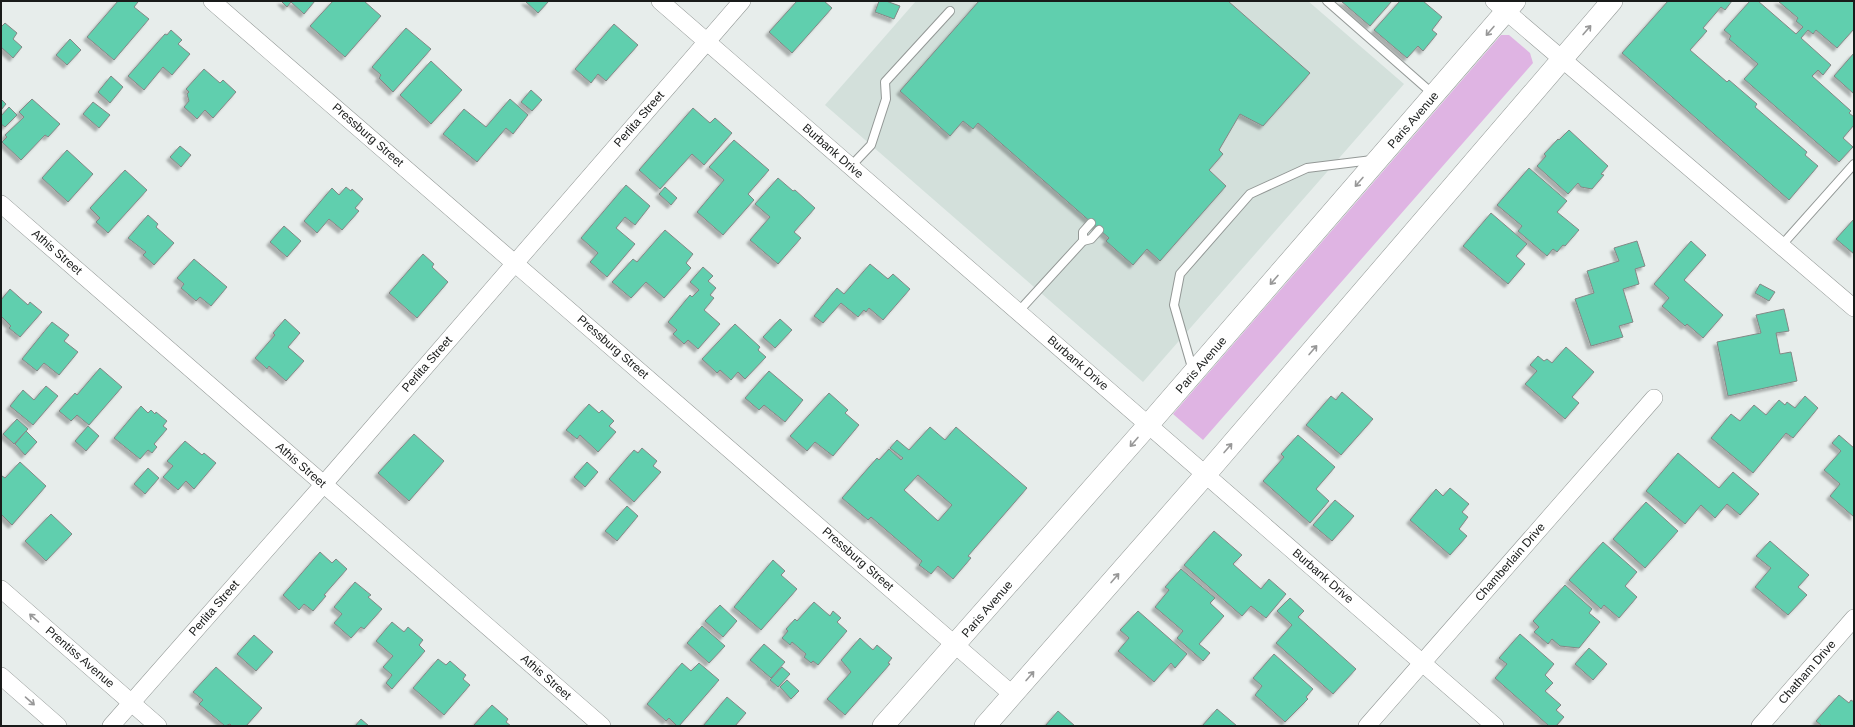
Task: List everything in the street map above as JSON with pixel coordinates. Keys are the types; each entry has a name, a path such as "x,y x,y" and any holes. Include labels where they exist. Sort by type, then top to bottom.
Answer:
{"street":[{"name":"Pressburg Street","path":"212,1 516,262 1013,694"},
{"name":"Burbank Drive","path":"660,1 1496,726"},
{"name":"Perlita Street","path":"111,726 323,485 742,1"},
{"path":"985,726 1206,474 1612,1"},
{"name":"Paris Avenue","path":"883,726 1149,424 1434,95 1505,5"},
{"path":"1505,5 1562,59 1854,308"},
{"name":"Athis Street","path":"1,204 602,726"},
{"name":"Chamberlain Drive","path":"1367,726 1654,398"},
{"name":"Prentiss Avenue","path":"1,589 158,726"},
{"name":"Chatham Drive","path":"1760,726 1854,618"},
{"path":"1,676 58,726"}],"lane":[{"path":"1327,1 1434,95"},
{"path":"851,166 870,145 886,100 885,82 950,11"},
{"path":"1193,373 1174,305 1180,274 1250,194 1307,168 1378,159"},
{"path":"1781,246 1854,164"},
{"path":"1083,241 1082,232 1091,223"},
{"path":"1018,311 1083,241 1091,239 1099,230"}],"shaded area":[{"path":"916,1 1308,1 1404,84 1143,382 825,105"},
{"path":"1501,35 1509,35 1530,53 1533,63 1203,440 1173,414"}],"building":[{"path":"118,1 137,1 138,2 134,7 149,19 114,60 87,37"},
{"path":"281,1 315,1 304,14 291,2 287,7"},
{"path":"333,1 364,1 381,16 345,57 310,26"},
{"path":"525,1 549,1 538,13"},
{"path":"797,1 824,1 832,8 792,53 769,32"},
{"path":"879,1 886,1 900,6 894,19 875,12"},
{"path":"979,1 1228,1 1310,73 1263,126 1240,114 1219,150 1223,154 1209,170 1226,186 1160,261 1147,249 1133,265 1106,241 1109,238 978,123 973,129 963,121 950,136 900,91"},
{"path":"1341,1 1392,1 1370,26"},
{"path":"1400,1 1423,1 1442,17 1432,30 1437,34 1423,51 1418,46 1407,58 1374,30"},
{"path":"1668,1 1732,1 1725,10 1721,7 1703,28 1707,31 1690,50 1727,82 1729,80 1757,104 1755,107 1807,152 1805,155 1818,166 1789,200 1622,53"},
{"path":"1750,1 1758,1 1796,34 1803,27 1796,21 1798,18 1778,1 1854,1 1854,29 1837,48 1816,30 1813,34 1808,30 1801,38 1831,65 1823,75 1818,70 1812,76 1851,111 1849,113 1854,117 1854,125 1843,138 1853,147 1839,162 1744,79 1758,64 1729,39 1731,36 1724,30"},
{"path":"5,23 17,33 13,39 22,47 13,58 1,47 1,27"},
{"path":"614,24 638,45 606,81 598,74 591,83 575,69"},
{"path":"406,28 431,49 393,92 379,78 381,75 372,67"},
{"path":"171,30 182,40 178,44 190,54 172,75 163,67 144,90 128,76 165,34 167,35"},
{"path":"70,39 81,50 67,65 56,55"},
{"path":"1854,53 1854,94 1834,76"},
{"path":"431,61 462,90 431,124 400,95"},
{"path":"204,69 220,83 223,80 236,92 213,118 205,110 197,119 184,107 189,101 187,94 189,92 186,89"},
{"path":"111,76 123,87 110,103 98,92"},
{"path":"531,90 542,100 532,111 521,102"},
{"path":"1,99 6,104 1,110"},
{"path":"32,99 60,124 48,137 45,135 21,160 2,142 7,137 5,135 24,117 19,112"},
{"path":"510,99 528,115 513,134 506,128 477,162 443,134 464,109 486,127"},
{"path":"93,102 110,115 99,128 83,114"},
{"path":"9,107 17,115 5,127 1,124 1,116"},
{"path":"693,108 710,123 715,118 732,133 704,165 692,154 660,189 639,170"},
{"path":"1569,130 1608,166 1601,174 1604,175 1592,189 1581,187 1578,183 1568,194 1537,166 1546,156 1544,154"},
{"path":"734,140 769,170 748,194 754,200 723,235 697,212 724,180 709,167"},
{"path":"180,146 191,155 181,167 170,157"},
{"path":"67,150 93,174 68,202 42,178"},
{"path":"1529,168 1567,201 1557,212 1579,230 1565,246 1563,245 1557,252 1553,249 1547,256 1518,231 1522,226 1497,205"},
{"path":"125,170 147,190 108,233 96,222 100,218 90,208"},
{"path":"778,178 793,191 795,190 815,208 794,232 801,238 778,264 750,240 770,217 755,204"},
{"path":"626,185 650,206 635,225 625,217 616,228 635,244 607,277 590,262 598,253 581,238"},
{"path":"346,187 351,191 352,189 363,199 355,208 359,211 342,230 329,219 317,233 304,221 332,188 339,195"},
{"path":"665,187 677,198 671,205 659,194"},
{"path":"1491,213 1527,244 1516,256 1525,264 1508,284 1463,246"},
{"path":"148,215 158,224 156,227 174,243 154,265 143,255 146,252 128,238"},
{"path":"1854,219 1854,254 1836,239"},
{"path":"284,226 301,241 287,257 270,242"},
{"path":"665,230 693,254 686,263 691,268 664,298 646,282 631,298 612,282 633,259 637,262"},
{"path":"1637,241 1645,266 1635,269 1639,284 1623,289 1633,322 1619,326 1623,337 1591,346 1575,299 1594,293 1587,271 1619,261 1614,248"},
{"path":"1691,241 1706,255 1684,280 1723,315 1703,338 1687,324 1685,326 1662,306 1669,298 1654,284"},
{"path":"423,254 434,264 432,267 448,282 417,318 389,293"},
{"path":"194,259 227,287 211,306 200,297 196,301 181,288 184,284 177,278"},
{"path":"870,264 888,279 893,274 910,289 883,320 869,308 866,312 864,310 858,317 841,303 823,323 814,316 837,288 844,294"},
{"path":"703,267 713,276 708,281 716,288 710,295 714,298 704,310 720,324 698,349 688,340 684,344 673,334 677,330 668,322 690,295 692,297 699,290 690,282"},
{"path":"1760,284 1775,292 1769,301 1755,293"},
{"path":"10,289 28,305 30,302 42,312 20,337 9,328 11,326 1,316 1,300"},
{"path":"1784,309 1789,331 1776,333 1780,354 1791,352 1797,381 1728,396 1717,342 1761,333 1756,315"},
{"path":"285,319 300,333 288,347 304,361 286,381 269,366 267,369 255,358 275,335 273,333"},
{"path":"780,319 792,330 775,348 763,337"},
{"path":"52,322 69,335 64,341 78,352 59,375 44,363 37,371 22,359"},
{"path":"735,324 760,347 758,350 766,357 745,379 738,372 731,380 720,370 717,373 702,359"},
{"path":"1566,347 1594,372 1572,397 1579,403 1565,419 1525,384 1537,371 1530,365 1538,356 1544,361 1547,359 1552,363"},
{"path":"100,368 122,387 89,425 77,415 71,421 59,411 75,393 77,395"},
{"path":"769,371 803,400 785,422 764,405 759,410 745,398"},
{"path":"46,386 58,396 33,425 10,406 23,390 34,400"},
{"path":"1342,392 1373,419 1341,455 1306,425 1331,396 1336,400"},
{"path":"829,393 848,410 845,413 859,425 833,456 815,442 807,451 790,436"},
{"path":"1805,396 1818,408 1793,438 1786,433 1753,473 1711,438 1731,414 1740,421 1754,405 1766,415 1779,400 1785,405 1787,402 1795,408"},
{"path":"589,404 599,413 602,410 614,421 609,426 616,432 598,452 580,435 577,439 566,430"},
{"path":"141,406 148,413 151,410 155,414 156,412 167,421 163,426 167,429 154,444 157,447 152,453 148,450 140,459 114,438"},
{"path":"17,419 28,429 14,444 3,434"},
{"path":"88,426 99,436 86,451 75,441"},
{"path":"930,427 945,440 956,427 1027,488 968,556 971,558 953,579 938,566 931,574 919,565 922,561 871,517 868,520 842,498 877,458 879,460 889,449 901,460 903,458 890,448 897,440 909,450","holes":["918,475 952,505 938,521 904,490"]},
{"path":"26,431 37,442 25,455 15,444"},
{"path":"414,434 444,461 409,501 378,473"},
{"path":"1298,435 1335,467 1316,489 1329,501 1310,523 1263,481 1284,457 1281,454"},
{"path":"1839,435 1854,448 1854,517 1830,496 1840,484 1824,470 1841,451 1832,443"},
{"path":"185,441 202,455 204,453 216,463 194,489 186,481 178,490 163,477 173,466 167,461"},
{"path":"642,448 657,461 653,466 661,472 634,502 609,479 634,450 638,453"},
{"path":"1678,453 1719,488 1733,472 1759,494 1740,515 1727,504 1715,518 1701,505 1685,524 1646,491"},
{"path":"20,462 46,486 12,525 1,514 1,477 2,476 5,478"},
{"path":"587,462 598,472 585,487 574,477"},
{"path":"148,468 159,478 145,494 134,484"},
{"path":"1450,488 1469,504 1462,512 1468,517 1459,529 1467,536 1450,555 1410,520 1436,489 1443,496"},
{"path":"1335,500 1354,516 1332,541 1313,525"},
{"path":"1646,502 1678,531 1645,568 1613,539"},
{"path":"627,506 638,516 617,541 605,531"},
{"path":"51,514 72,534 46,561 25,541"},
{"path":"1214,531 1242,555 1233,564 1261,589 1269,579 1286,594 1266,618 1251,606 1242,616 1184,565"},
{"path":"1770,541 1809,575 1798,587 1807,595 1788,615 1755,587 1771,568 1756,556"},
{"path":"1603,542 1637,572 1625,586 1637,597 1619,618 1604,605 1601,609 1569,580"},
{"path":"320,552 332,563 336,559 347,569 324,595 326,596 313,611 304,604 299,610 283,595"},
{"path":"773,560 785,571 781,575 797,589 761,630 734,607"},
{"path":"1181,569 1215,598 1210,603 1224,616 1199,644 1210,653 1203,661 1177,638 1183,631 1155,607 1169,590 1165,587"},
{"path":"355,582 371,595 368,597 382,609 364,629 361,627 351,638 334,623 342,614 334,607"},
{"path":"1565,585 1592,609 1589,613 1600,622 1579,648 1560,646 1552,639 1548,644 1534,632 1539,627 1533,621"},
{"path":"1290,598 1304,611 1298,617 1356,669 1333,694 1276,643 1292,625 1277,611"},
{"path":"814,602 830,616 833,611 841,618 837,622 847,631 818,665 813,661 811,663 804,657 806,654 792,642 790,645 782,638 788,631 786,629 795,619 797,621"},
{"path":"720,605 737,621 723,637 705,621"},
{"path":"1138,611 1187,654 1175,668 1171,663 1154,682 1118,651 1129,638 1120,630"},
{"path":"392,622 404,632 408,627 423,640 419,645 425,651 392,689 386,683 392,675 383,667 393,656 376,641"},
{"path":"702,626 725,646 709,663 687,643"},
{"path":"1520,634 1554,664 1545,675 1553,683 1545,691 1561,705 1556,710 1564,717 1556,726 1549,726 1495,678 1507,664 1499,658"},
{"path":"254,635 273,652 256,671 237,654"},
{"path":"860,638 873,650 877,645 892,658 888,663 890,664 845,715 827,699 851,672 841,660"},
{"path":"764,644 785,662 771,678 750,660"},
{"path":"1589,648 1607,664 1593,680 1575,664"},
{"path":"1274,654 1313,689 1306,697 1308,699 1285,722 1255,695 1262,686 1253,678"},
{"path":"438,659 446,665 450,661 466,675 463,679 470,685 444,715 413,688"},
{"path":"682,663 691,671 699,663 719,680 679,726 677,726 669,718 666,721 647,704"},
{"path":"216,667 262,708 246,726 232,726 230,724 225,726 199,704 203,700 193,692"},
{"path":"782,667 790,674 778,687 770,680"},
{"path":"787,680 799,691 791,699 780,687"},
{"path":"1839,695 1849,703 1851,700 1854,702 1854,726 1822,726 1816,721"},
{"path":"727,697 746,713 735,726 703,726"},
{"path":"492,705 508,719 506,722 511,726 473,726"},
{"path":"1217,709 1237,726 1202,726"},
{"path":"1058,711 1075,726 1045,726"},
{"path":"361,719 369,726 355,726"}]}
